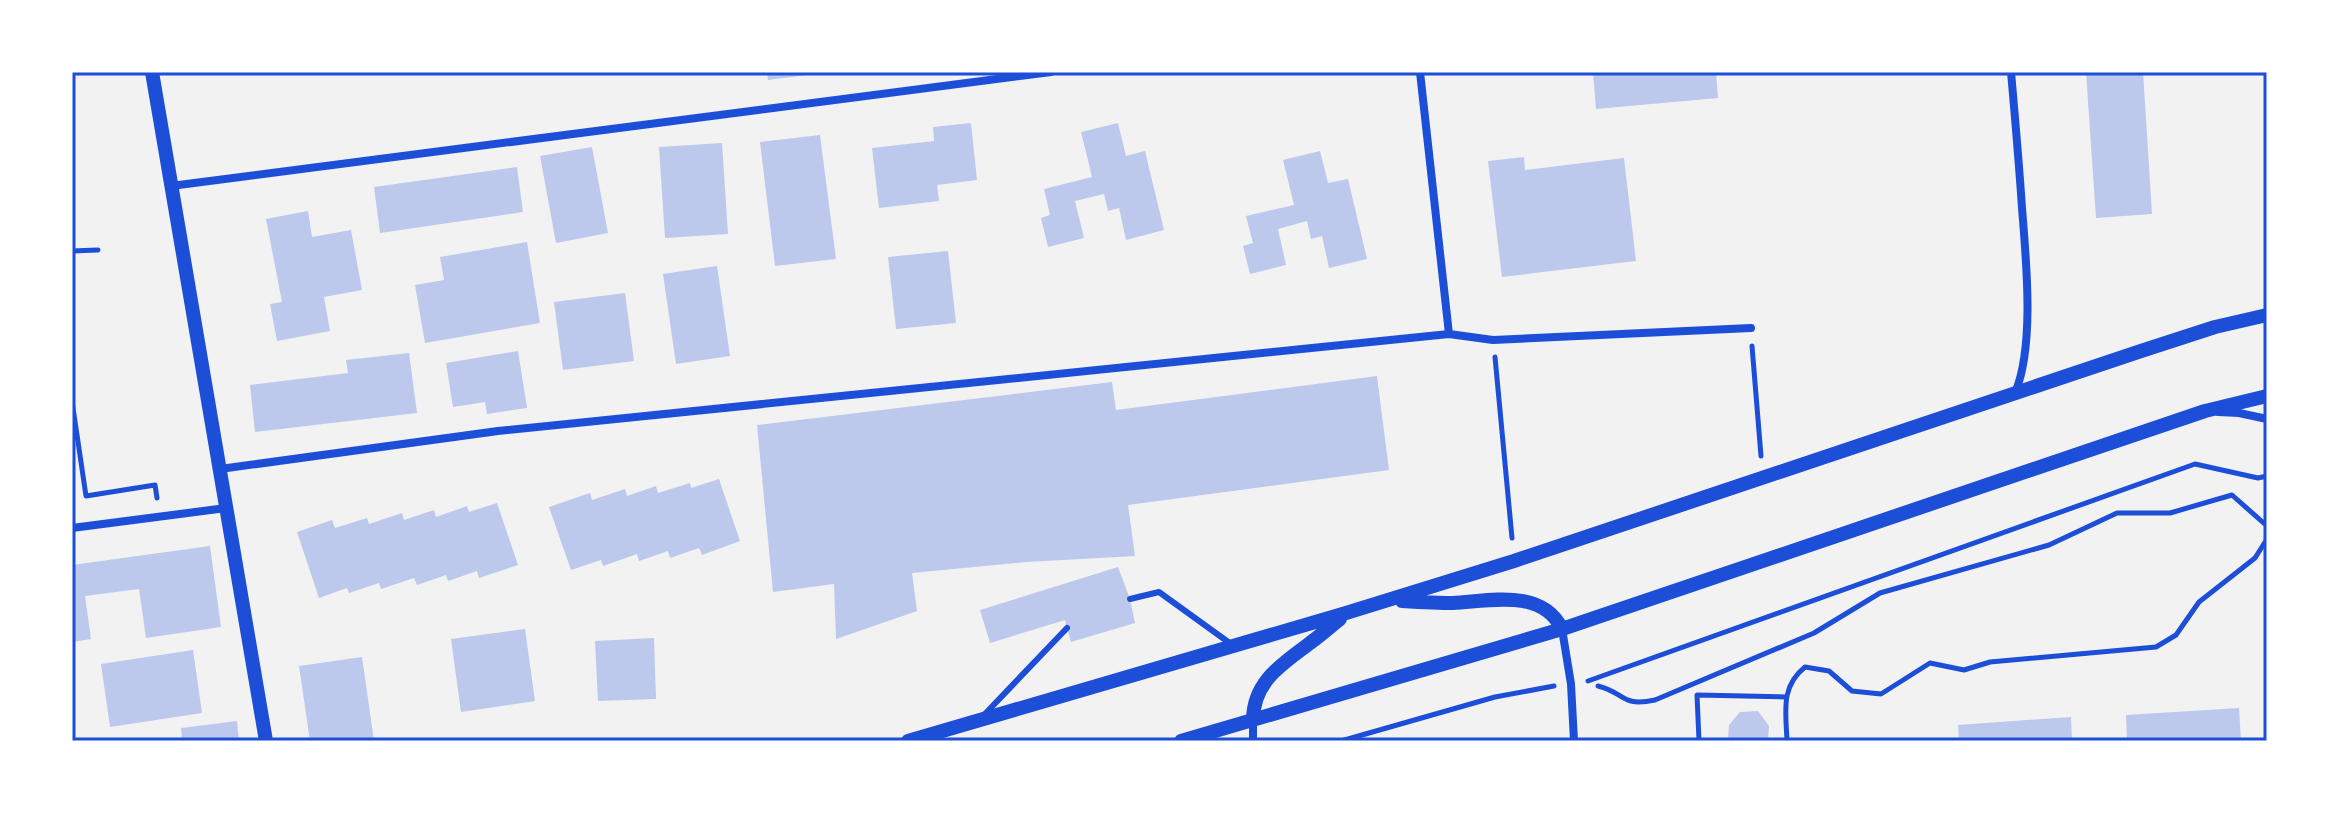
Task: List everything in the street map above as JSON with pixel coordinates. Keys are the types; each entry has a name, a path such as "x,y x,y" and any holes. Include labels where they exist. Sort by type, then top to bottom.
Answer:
{"street":[{"path":"152,72 266,741"},
{"path":"171,186 1051,72"},
{"path":"1420,72 1449,334"},
{"path":"2011,72 2027,293 2023,365 2015,393"},
{"path":"908,741 1514,561 2215,327 2267,315"},
{"path":"220,469 498,431 1449,334 1493,340 1751,328"},
{"path":"1181,741 1562,629 2205,411 2267,396"},
{"path":"2205,411 2267,419"},
{"path":"72,528 226,508"},
{"path":"1389,600 1451,603 1515,600 1543,608 1557,619 1562,629 1571,684 1574,741"},
{"path":"1253,741 1254,706 1269,675 1346,613"}],"lane":[{"path":"1130,599 1159,592 1233,646"},
{"path":"978,720 1067,628"}],"path":[{"path":"72,251 98,250"},
{"path":"1751,328 1763,477"},
{"path":"1493,340 1514,561"},
{"path":"72,401 86,496 155,485 160,517"},
{"path":"2267,476 2258,478 2195,464 1596,683 1624,700 1638,704 1655,700 1814,633 1880,593 2049,545 2117,513 2170,513 2232,495 2267,526"},
{"path":"1787,741 1786,697 1792,677 1805,667 1829,671 1852,691 1881,694 1930,663 1964,670 1990,662 2156,647 2176,635 2199,602 2255,558 2267,539"},
{"path":"1341,741 1481,700 1549,687"},
{"path":"1699,741 1697,695 1786,697"}],"building":[{"path":"767,72 815,72 815,74 768,80"},
{"path":"1593,72 1716,72 1718,98 1596,109"},
{"path":"2086,72 2143,72 2152,214 2096,218"},
{"path":"971,123 977,180 937,185 939,201 879,208 872,148 934,141 933,127"},
{"path":"1118,123 1126,156 1145,151 1164,230 1126,240 1119,208 1108,211 1104,194 1075,201 1084,238 1048,247 1041,218 1050,215 1044,189 1092,177 1081,132"},
{"path":"820,135 836,259 775,266 760,142"},
{"path":"722,143 728,234 665,238 659,147"},
{"path":"592,147 608,233 556,243 540,156"},
{"path":"1320,151 1328,183 1348,179 1367,259 1329,268 1322,236 1311,239 1307,221 1278,229 1286,265 1250,274 1243,246 1253,243 1246,216 1294,205 1283,160"},
{"path":"1524,157 1525,170 1624,158 1636,261 1502,277 1488,161"},
{"path":"517,167 523,212 380,233 374,187"},
{"path":"308,211 312,237 351,230 362,290 324,297 330,331 277,341 270,304 282,302 266,219"},
{"path":"527,242 540,323 425,343 415,285 444,280 440,257"},
{"path":"948,251 956,323 896,329 888,257"},
{"path":"717,266 730,356 676,364 663,274"},
{"path":"625,293 634,361 563,370 554,302"},
{"path":"518,351 527,408 487,414 485,402 453,407 446,363"},
{"path":"409,353 417,413 255,432 250,385 348,373 346,360"},
{"path":"1377,376 1389,470 1128,505 1135,556 912,573 917,611 836,639 834,584 773,592 757,425 1112,382 1116,410"},
{"path":"719,479 740,541 702,555 699,548 670,558 668,551 639,561 637,554 603,566 601,560 571,570 549,507 590,493 592,500 625,489 627,496 656,486 658,493 690,483 691,488"},
{"path":"497,503 518,565 479,578 477,571 448,581 446,575 417,585 414,578 381,589 379,583 349,593 347,588 319,598 297,532 332,520 335,528 367,518 369,524 402,513 404,520 434,510 436,517 467,506 469,512"},
{"path":"210,546 221,627 146,638 139,589 85,596 91,639 72,642 72,565"},
{"path":"1118,567 1135,623 1071,642 1065,620 990,643 980,610"},
{"path":"525,629 535,701 461,712 451,639"},
{"path":"654,638 656,699 598,701 595,641"},
{"path":"193,650 202,713 110,727 101,664"},
{"path":"362,657 374,741 310,741 299,666"},
{"path":"2239,708 2241,741 2127,741 2126,715"},
{"path":"1758,711 1769,726 1768,741 1728,741 1729,725 1740,712"},
{"path":"2071,717 2072,741 1959,741 1958,725"},
{"path":"237,721 239,741 182,741 181,728"}]}
